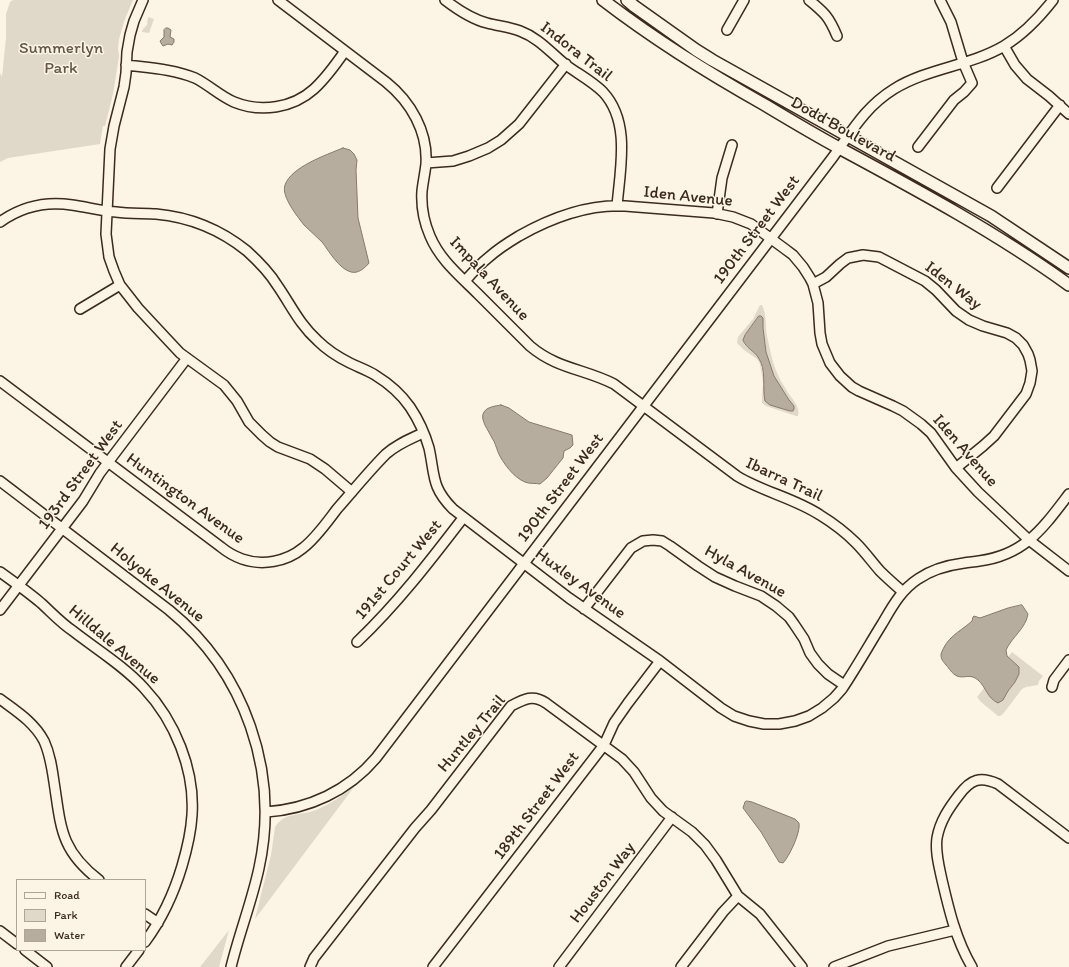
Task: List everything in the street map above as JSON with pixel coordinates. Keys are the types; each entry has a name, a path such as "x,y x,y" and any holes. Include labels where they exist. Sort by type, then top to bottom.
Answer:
{"main road":[{"name":"Dodd Boulevard","path":"603,0 665,45 718,78 983,228 1028,256 1069,285"},
{"name":"Dodd Boulevard","path":"627,0 702,54 991,216 1069,268"}],"street":[{"path":"143,0 130,32 123,93 114,126 111,144 106,234 112,264 120,285 164,337 187,358 224,385 237,401 249,422 266,439 278,447 310,459 325,469 352,492"},
{"name":"Impala Avenue","path":"278,0 391,86 399,93 415,115 424,143 426,163 422,191 424,216 436,248 443,258 530,346 540,354 560,365 609,381 620,387 644,406"},
{"name":"Indora Trail","path":"445,0 472,18 515,29 529,35 542,43 566,64 603,92 616,114 620,127 622,144 618,206"},
{"path":"727,30 744,0"},
{"path":"808,0 824,12 837,36"},
{"path":"918,147 954,100 972,83 963,62 951,22 940,0"},
{"name":"190th Street West","path":"266,812 282,811 322,799 343,788 364,771 376,758 840,148 856,124 869,109 895,88 919,77 992,52 1004,46 1025,31 1043,13 1053,0"},
{"path":"1004,46 1021,72 1069,114"},
{"path":"126,65 156,68 182,74 205,83 222,96 234,102 249,107 264,108 286,105 307,95 320,84 345,51"},
{"path":"426,163 453,161 488,148 501,140 519,124 566,64"},
{"path":"997,188 1060,105"},
{"path":"717,214 722,178 732,145"},
{"path":"0,222 22,210 47,204 70,204 107,211"},
{"name":"Iden Avenue","path":"465,281 493,253 513,240 540,224 557,217 580,211 618,206 717,214 733,217 755,226 790,252 806,271 813,284 818,303 821,339 830,363 835,370 846,382 859,391 893,406 921,424 935,439 956,468 978,492 1029,540 1069,571"},
{"name":"Huxley Avenue","path":"107,211 156,214 183,219 209,227 238,244 255,258 270,274 299,320 311,334 333,353 371,373 391,386 404,400 420,424 428,448 437,489 463,518 584,609 660,661 727,712 749,721 764,724 787,723 809,716 828,703 844,685 896,601 913,582 930,572 958,564 996,557 1013,550 1029,540 1045,525 1069,494"},
{"name":"Iden Way","path":"813,284 826,277 848,258 863,255 874,255 925,281 956,311 969,320 982,326 1007,333 1016,338 1023,345 1028,354 1031,366 1031,377 1026,394 994,436 956,468"},
{"path":"80,309 120,285"},
{"name":"193rd Street West","path":"0,610 83,502 100,473 187,358"},
{"name":"Huntington Avenue","path":"0,381 228,552 242,559 253,561 275,561 303,549 390,450 404,441 423,433"},
{"name":"Ibarra Trail","path":"644,406 737,476 755,487 798,503 830,521 857,544 883,574 903,592"},
{"name":"Holyoke Avenue","path":"0,481 183,622 198,638 222,669 239,698 253,733 262,769 266,812 259,868 231,967"},
{"name":"191st Court West","path":"357,642 373,628 409,588 463,518"},
{"name":"Hyla Avenue","path":"584,609 631,548 648,540 662,541 716,577 757,594 776,606 786,614 802,635 810,653 818,664 828,674 844,685"},
{"name":"Hilldale Avenue","path":"0,572 39,602 60,622 123,669 139,683 149,693 160,709 178,741 187,769 191,792 192,814 190,831 179,876 168,905 146,940"},
{"path":"1052,687 1054,680 1069,660"},
{"name":"189th Street West","path":"433,967 604,745 614,723 628,702 660,661"},
{"name":"Huntley Trail","path":"310,967 314,958 511,706 523,700 533,698 540,700 622,759 634,772 651,798 663,811 692,832 705,845 738,896 760,914 802,967"},
{"path":"0,699 28,721 43,740 51,762 61,826 66,842 79,863 98,879"},
{"path":"972,967 964,953 955,930 936,850 940,827 950,806 965,787 971,783 984,779 998,784 1069,838"},
{"name":"Houston Way","path":"559,967 672,818"},
{"path":"681,967 723,912 738,896"},
{"path":"146,915 158,922"},
{"path":"834,967 888,946 955,930"},
{"path":"0,931 16,943"},
{"path":"26,951 48,967"},
{"path":"126,967 138,951"}],"green space":[{"name":"Summerlyn Park","path":"13,0 133,0 119,39 119,56 113,94 105,126 103,126 100,144 8,158 0,162 0,73 2,77 6,37 6,14 10,2"},
{"path":"148,17 154,19 149,33 142,32 147,25"},
{"path":"760,305 762,305 764,309 771,356 781,381 797,406 799,413 798,416 766,406 762,403 763,383 760,364 757,359 737,343 738,337 753,319","holes":["763,318 766,352 774,376 789,400 790,411 770,405 764,397 764,379 760,361 758,356 744,344"]},
{"path":"1012,652 1043,676 1038,685 1022,689 1003,714 998,716 977,697 984,688 994,701 996,702 1003,700 1015,682 1016,664 1008,657"},
{"path":"354,787 255,919 271,855 275,827 283,819 293,815 316,810 340,797"},
{"path":"229,930 219,967 200,967"}],"water":[{"path":"166,28 171,30 170,37 174,39 174,42 172,45 168,44 163,46 160,41 164,37 164,30"},
{"path":"343,148 350,150 357,160 358,218 369,263 361,270 356,272 351,272 338,264 322,242 304,225 290,206 284,190 289,179 302,167"},
{"path":"759,316 763,318 766,352 774,376 794,406 793,411 770,405 765,401 761,362 743,340"},
{"path":"501,405 509,408 529,422 572,435 573,445 564,451 563,458 547,478 540,484 528,483 521,480 505,465 500,456 485,425 483,415 487,409"},
{"path":"1022,605 1028,614 1027,619 1006,650 1007,656 1019,667 1019,674 1003,700 998,703 991,698 981,683 975,678 970,676 960,677 953,674 942,660 941,654 946,643 957,632 971,622 974,616 980,618 1008,608"},
{"path":"747,801 795,819 799,823 794,844 783,863 779,862 761,832 743,808 745,802"}]}
